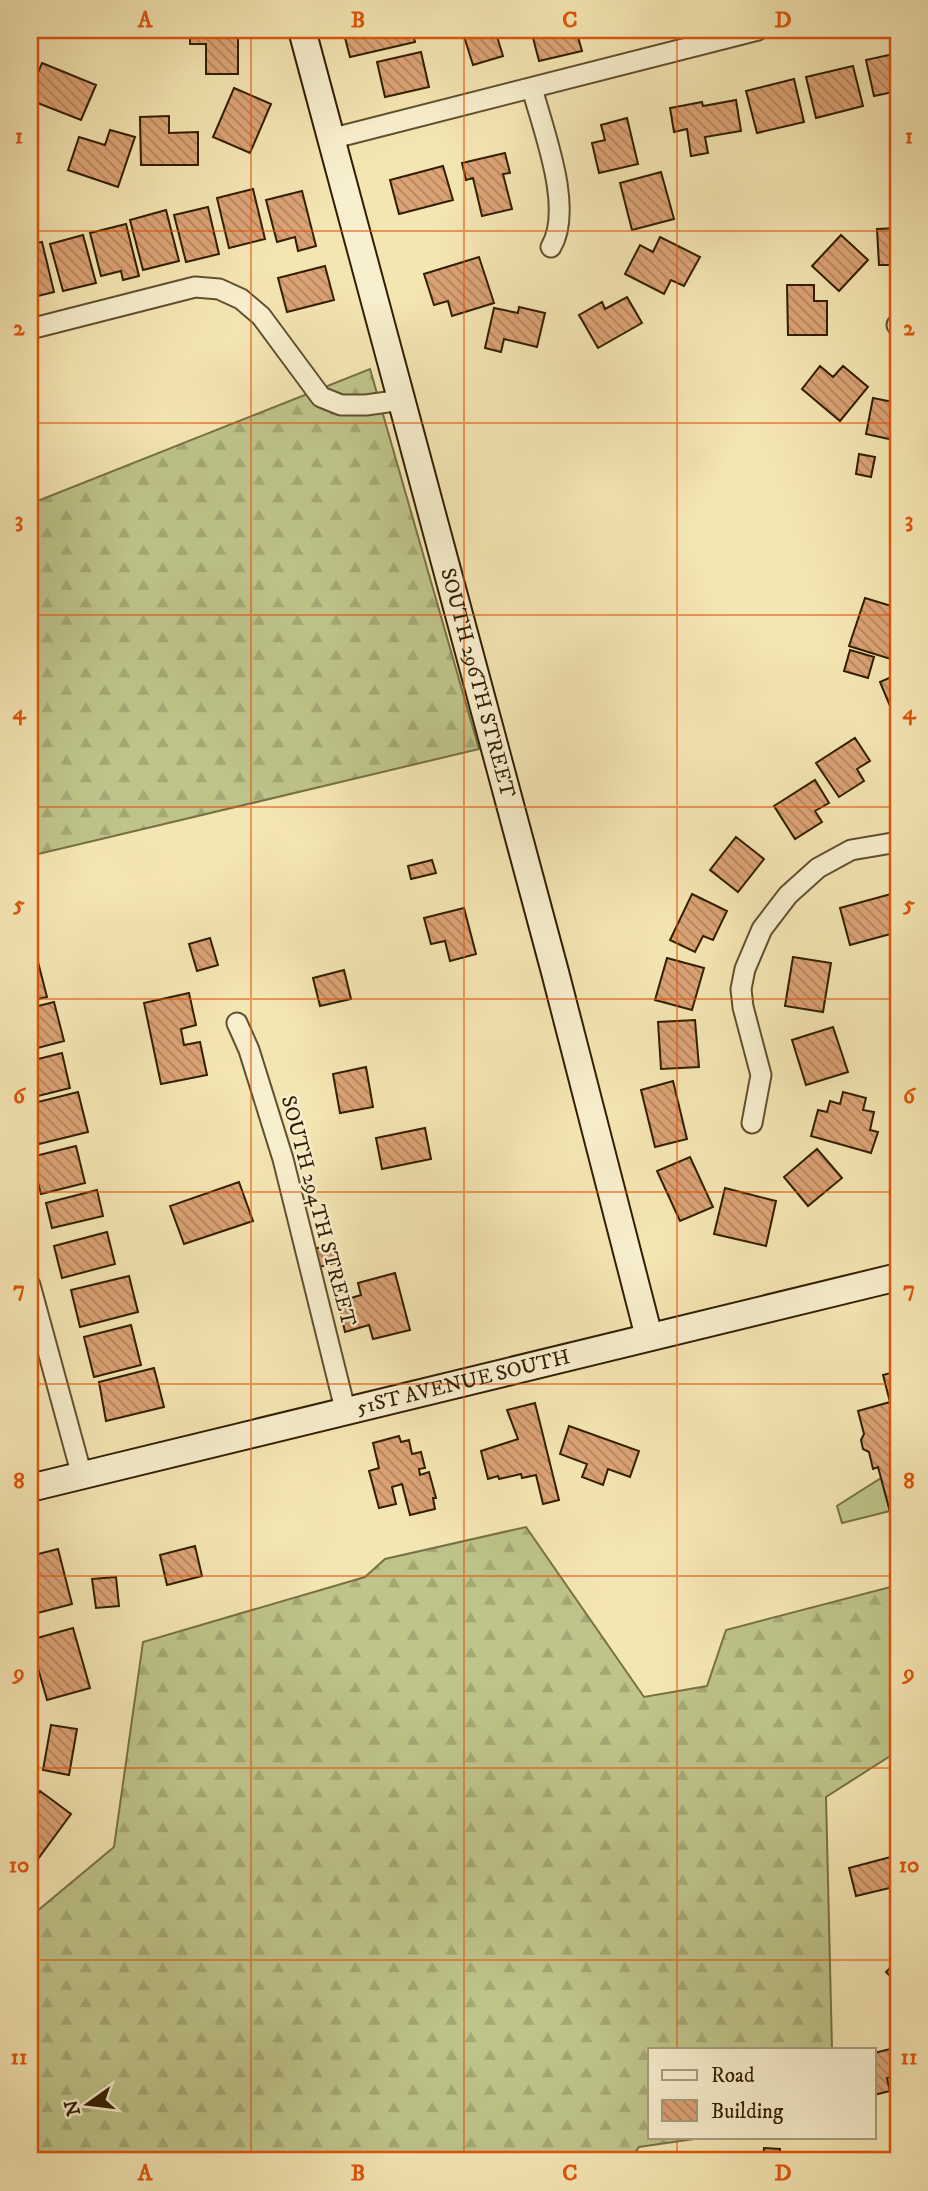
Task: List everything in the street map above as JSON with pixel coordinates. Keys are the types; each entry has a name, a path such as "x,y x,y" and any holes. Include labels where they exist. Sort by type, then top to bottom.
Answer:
{"street":[{"name":"SOUTH 296TH STREET","path":"302,30 561,996 649,1337"},
{"path":"330,139 532,88 710,36 758,30"},
{"path":"532,88 560,202 559,229 551,247"},
{"path":"30,329 195,287 219,289 241,299 261,316 321,397 341,405 402,400"},
{"path":"752,1123 761,1075 743,1007 741,989 745,968 762,929 788,895 818,868 851,850 898,842"},
{"name":"SOUTH 294TH STREET","path":"237,1023 249,1049 283,1159 345,1413"},
{"name":"51ST AVENUE SOUTH","path":"30,1488 898,1277"},
{"path":"30,1284 82,1476"}],"green space":[{"path":"370,369 479,749 30,856 30,504"},
{"path":"881,1478 890,1511 842,1523 837,1506"},
{"path":"526,1527 644,1697 707,1686 726,1630 898,1585 898,1751 826,1797 832,2048 648,2048 648,2138 701,2138 639,2147 629,2161 30,2161 30,1917 114,1847 143,1642 365,1577 385,1559"}],"building":[{"path":"190,30 238,30 238,74 206,74 206,44 190,44"},
{"path":"343,30 412,30 415,42 350,57"},
{"path":"462,30 495,30 503,56 473,65"},
{"path":"531,30 576,30 582,51 539,61"},
{"path":"421,52 429,87 385,97 377,62"},
{"path":"898,53 898,91 874,96 866,60"},
{"path":"42,63 96,85 81,120 30,100 30,92"},
{"path":"853,66 863,106 816,118 806,77"},
{"path":"794,79 804,122 757,133 746,91"},
{"path":"234,88 271,104 250,153 213,137"},
{"path":"736,100 741,131 705,137 708,153 691,156 687,129 674,132 670,108 702,102 703,106"},
{"path":"169,116 169,133 198,132 198,165 141,165 140,117"},
{"path":"627,118 638,164 599,173 592,143 605,140 601,125"},
{"path":"110,130 135,137 118,187 68,170 79,137 105,145"},
{"path":"505,153 510,173 503,174 512,209 482,216 473,178 466,180 462,163"},
{"path":"443,166 453,200 399,214 390,180"},
{"path":"661,172 674,219 632,230 620,183"},
{"path":"253,189 265,239 229,248 217,198"},
{"path":"302,191 316,246 298,251 295,237 277,242 266,200"},
{"path":"208,207 219,254 186,262 174,215"},
{"path":"166,210 179,261 143,270 130,220"},
{"path":"126,224 139,276 123,280 121,271 101,276 90,233"},
{"path":"898,228 898,265 879,265 877,229"},
{"path":"83,235 96,283 63,291 50,244"},
{"path":"841,235 868,260 839,291 812,266"},
{"path":"660,237 700,257 684,286 671,280 664,294 625,274 640,245 653,252"},
{"path":"42,242 54,292 30,298 30,244"},
{"path":"479,257 494,303 452,316 448,301 434,305 424,274"},
{"path":"325,266 334,300 287,312 278,278"},
{"path":"787,285 814,285 814,301 827,301 827,335 788,335"},
{"path":"627,297 642,323 598,348 579,315 602,302 605,309"},
{"path":"519,307 545,313 537,347 504,339 501,352 485,348 494,308 518,313"},
{"path":"820,366 833,377 843,366 868,387 840,421 802,389"},
{"path":"873,398 898,403 898,441 866,434"},
{"path":"859,454 875,457 871,477 856,474"},
{"path":"865,598 898,608 897,661 849,646"},
{"path":"850,650 874,657 868,678 844,671"},
{"path":"898,674 898,725 880,682"},
{"path":"855,738 870,761 857,769 864,781 839,797 816,763"},
{"path":"815,780 829,803 815,811 822,822 795,839 774,806"},
{"path":"736,837 764,859 738,892 710,870"},
{"path":"432,860 436,873 411,879 408,866"},
{"path":"898,892 898,932 850,945 840,908"},
{"path":"692,894 727,911 713,940 703,936 695,952 670,940"},
{"path":"464,908 476,954 450,961 445,941 431,944 424,918"},
{"path":"210,938 218,965 197,971 189,944"},
{"path":"898,952 898,982 892,954"},
{"path":"793,957 831,963 823,1012 785,1006"},
{"path":"37,958 47,997 30,1001 30,960"},
{"path":"667,958 704,968 692,1010 655,1000"},
{"path":"344,970 351,999 320,1006 313,978"},
{"path":"189,993 196,1025 181,1029 184,1045 200,1042 207,1075 161,1084 144,1003"},
{"path":"54,1002 64,1041 30,1050 30,1008"},
{"path":"695,1020 699,1067 661,1069 658,1022"},
{"path":"833,1027 848,1072 806,1085 792,1040"},
{"path":"62,1053 70,1088 30,1098 30,1061"},
{"path":"366,1067 373,1107 340,1113 333,1074"},
{"path":"673,1081 687,1139 655,1147 641,1090"},
{"path":"78,1092 88,1132 31,1146 30,1104"},
{"path":"843,1092 866,1098 863,1110 874,1112 870,1130 878,1132 871,1153 811,1136 818,1110 827,1112 830,1101 840,1104"},
{"path":"425,1128 431,1159 382,1169 376,1138"},
{"path":"76,1146 85,1183 41,1194 31,1157"},
{"path":"817,1149 842,1178 808,1206 784,1177"},
{"path":"690,1157 713,1207 680,1221 657,1171"},
{"path":"239,1182 253,1221 184,1244 170,1206"},
{"path":"725,1188 776,1201 766,1246 714,1234"},
{"path":"97,1190 103,1216 52,1228 46,1203"},
{"path":"107,1232 115,1264 62,1278 54,1246"},
{"path":"333,1244 338,1262 319,1267 314,1249"},
{"path":"395,1273 410,1330 373,1339 369,1325 345,1332 338,1302 361,1295 358,1283"},
{"path":"129,1276 138,1312 80,1327 71,1290"},
{"path":"131,1325 141,1365 94,1377 84,1337"},
{"path":"154,1368 164,1407 106,1421 99,1382"},
{"path":"898,1371 898,1517 892,1519 878,1467 873,1469 869,1452 863,1449 861,1440 864,1434 858,1411 890,1402 883,1375"},
{"path":"535,1403 559,1500 543,1504 536,1475 522,1478 521,1474 488,1479 481,1451 518,1439 507,1410"},
{"path":"569,1426 639,1451 630,1477 608,1469 603,1485 582,1477 587,1464 560,1454"},
{"path":"399,1436 401,1442 409,1440 412,1454 421,1452 425,1468 419,1469 420,1475 429,1472 436,1498 433,1498 435,1509 410,1515 402,1484 392,1487 396,1504 379,1508 369,1471 379,1468 373,1443"},
{"path":"195,1546 202,1576 167,1585 160,1555"},
{"path":"58,1549 72,1604 30,1615 30,1556"},
{"path":"116,1577 119,1606 96,1608 92,1579"},
{"path":"73,1628 90,1688 47,1700 30,1640"},
{"path":"51,1725 77,1729 69,1775 43,1770"},
{"path":"40,1791 71,1814 35,1863 30,1859 30,1806"},
{"path":"898,1855 898,1886 856,1896 849,1868"},
{"path":"898,1960 898,1984 886,1972"},
{"path":"898,2047 898,2076 887,2078 890,2091 876,2094 876,2052"},
{"path":"764,2148 780,2149 779,2161 763,2161"}]}
